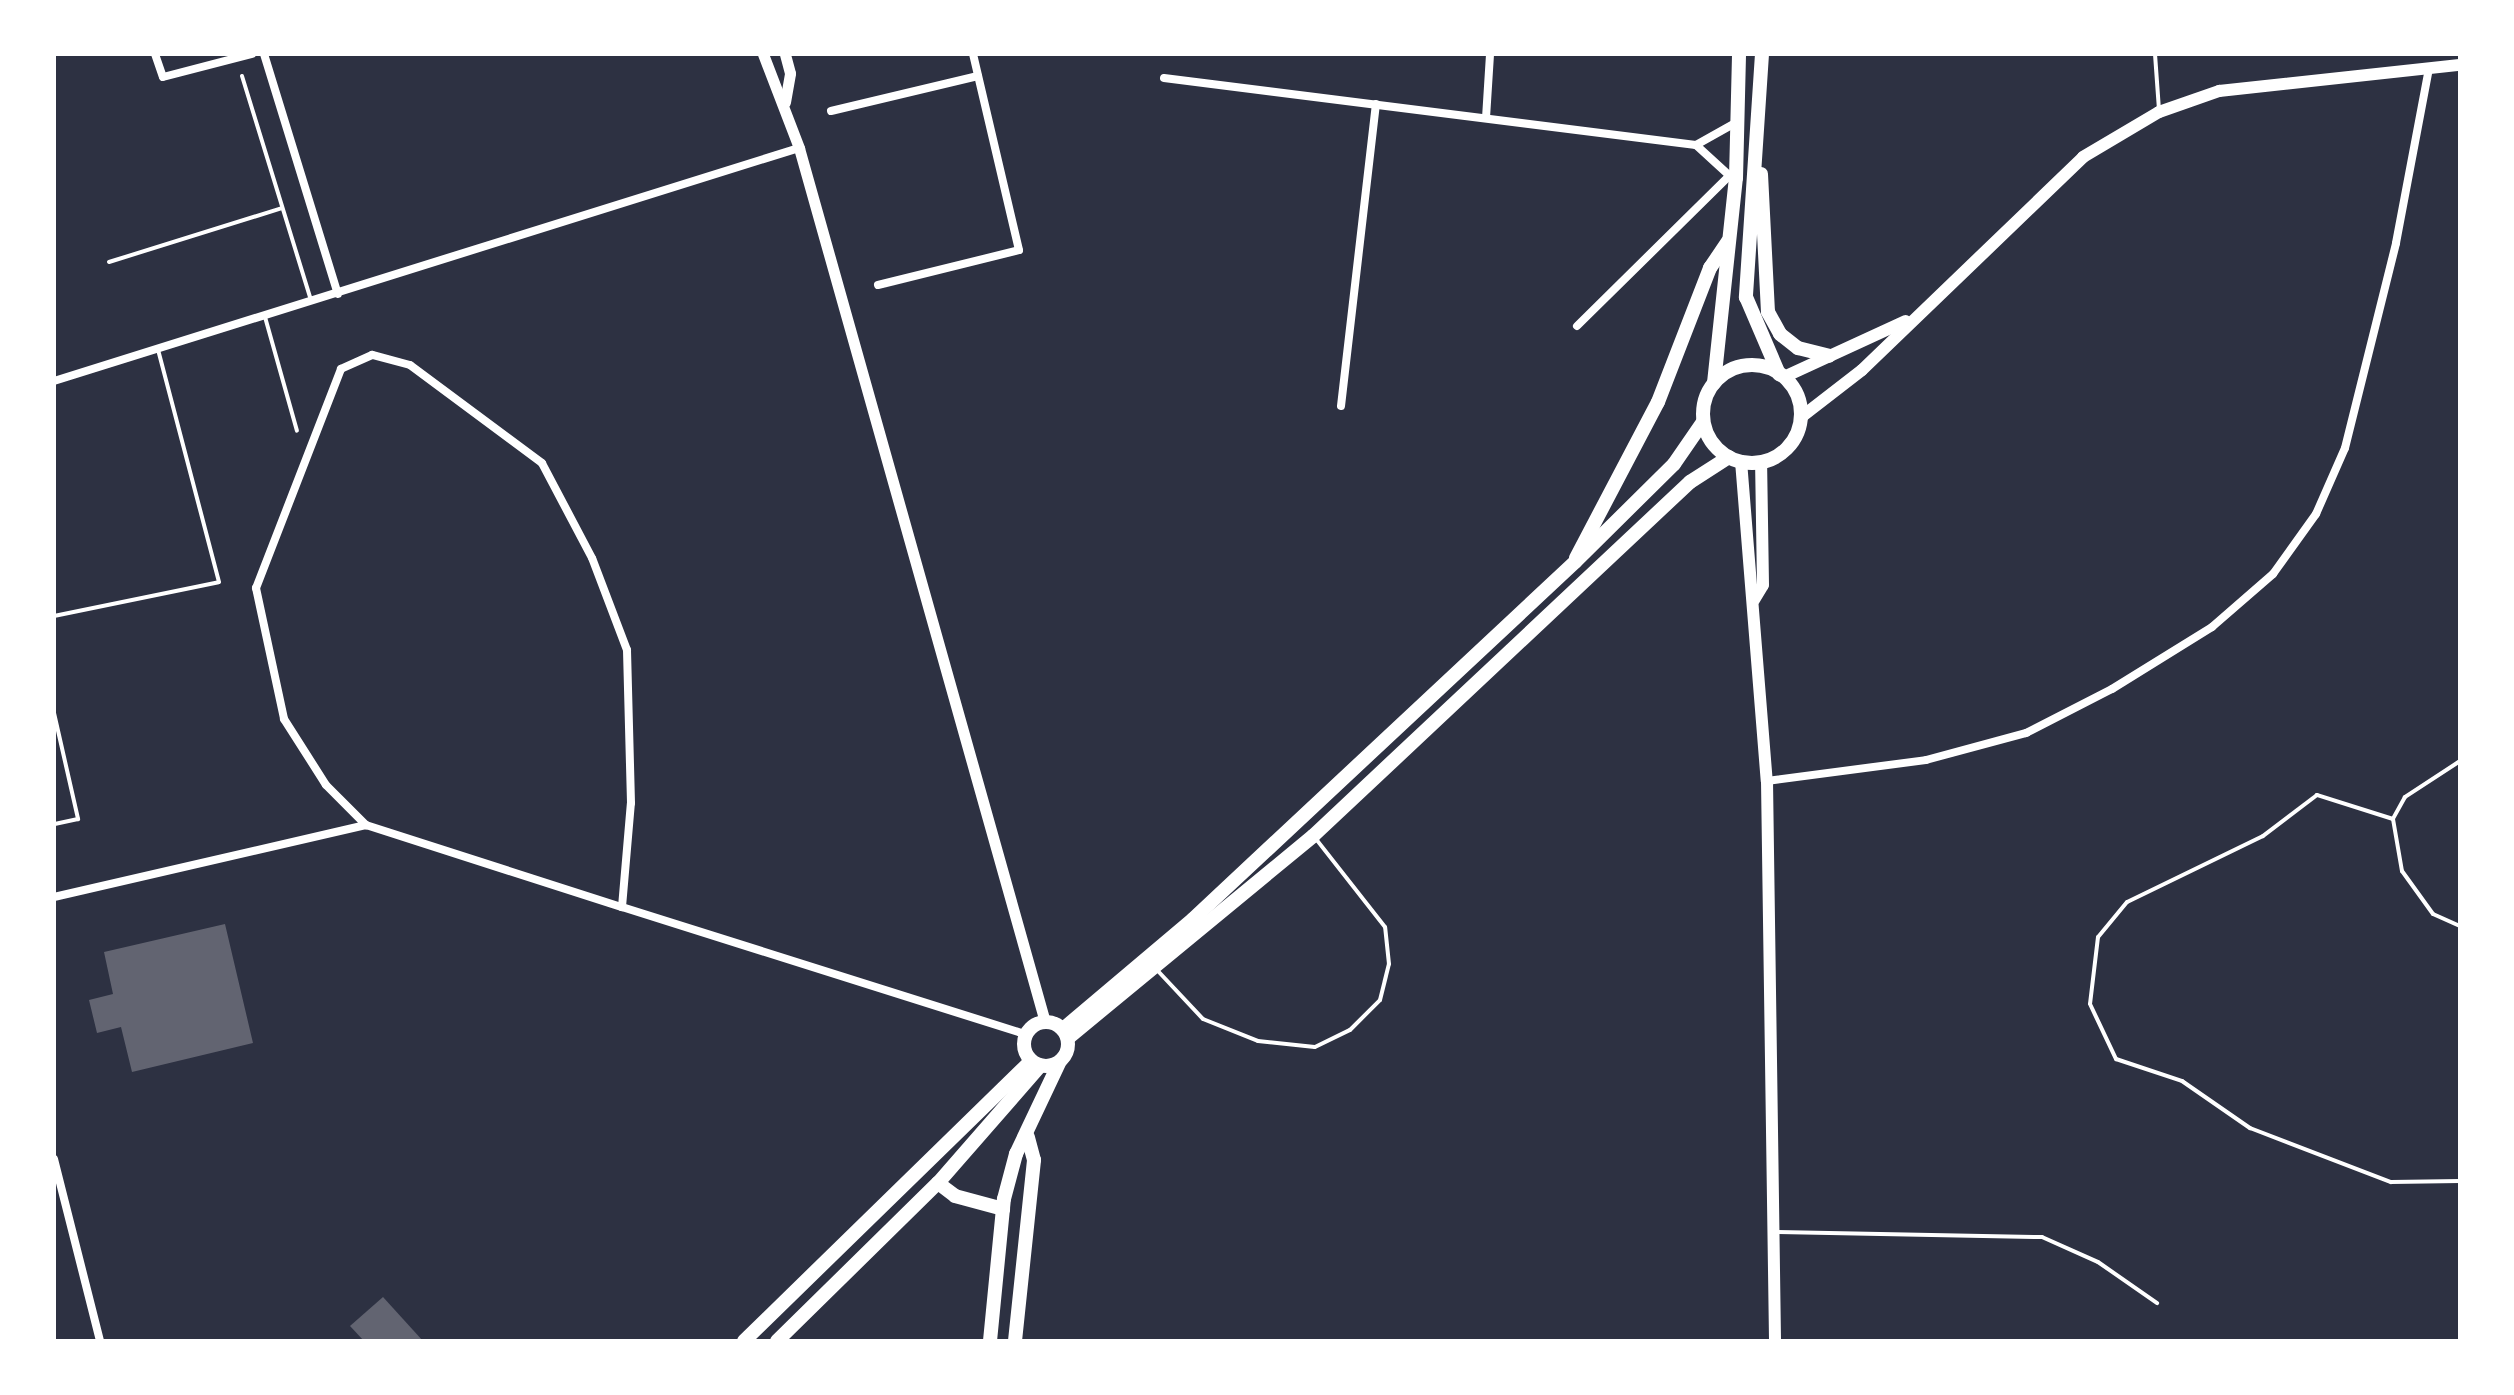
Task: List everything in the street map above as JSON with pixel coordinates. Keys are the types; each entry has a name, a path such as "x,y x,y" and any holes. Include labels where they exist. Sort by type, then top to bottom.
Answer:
{"main road":[{"path":"1739,54 1728,241 1714,383 1705,399 1703,422 1708,436 1735,459 1761,463 1790,445 1800,418 1796,392 1782,375 1746,297 1762,54"},
{"path":"1800,418 1862,370 2083,157 2159,112 2219,91 2460,65"},
{"path":"1757,134 1768,312 1780,334 1798,348 1829,356"},
{"path":"1575,562 1658,402 1710,268 1728,241"},
{"path":"1714,383 1746,365 1782,375 1916,316"},
{"path":"1065,1033 1193,919 1575,562 1674,464 1703,422"},
{"path":"1065,1033 1156,968 1313,836 1690,482 1735,459"},
{"path":"1735,459 1747,582 1754,600 1767,781 1775,1341"},
{"path":"1754,600 1763,585 1761,463"},
{"path":"1036,1063 1024,1049 1026,1034 1045,1022 1065,1033"},
{"path":"990,1341 1003,1209 1016,1154 1028,1137 1059,1063 1067,1052 1065,1033"},
{"path":"744,1341 1036,1063 1059,1063"},
{"path":"777,1341 938,1183 1036,1063"},
{"path":"1015,1341 1034,1160 1028,1137"},
{"path":"938,1183 955,1196 1003,1209"}],"street":[{"path":"155,54 163,77 252,54"},
{"path":"264,54 338,294"},
{"path":"763,54 771,81 785,102 799,148 1045,1022"},
{"path":"785,54 790,73 785,102"},
{"path":"878,285 1019,250 973,54"},
{"path":"1486,118 1490,54"},
{"path":"1767,781 1926,760 2026,733 2112,689 2212,627 2273,574 2316,514 2345,448 2396,243 2429,69"},
{"path":"831,111 978,76"},
{"path":"1164,78 1696,145 1732,178 1577,326"},
{"path":"1341,406 1376,104"},
{"path":"1696,145 1737,122"},
{"path":"54,381 799,148"},
{"path":"622,907 631,803 627,650 592,558 542,463 410,365 372,355 341,369 256,588 284,719 326,785 366,825 622,907 1026,1034"},
{"path":"54,897 366,825"},
{"path":"54,1159 100,1341"}],"lane":[{"path":"2155,54 2159,112"},
{"path":"242,76 312,302"},
{"path":"109,262 282,208"},
{"path":"265,316 297,431"},
{"path":"54,616 219,582 158,349"},
{"path":"54,713 78,819 54,824"},
{"path":"2460,761 2405,797 2393,819 2402,871 2433,914 2460,926"},
{"path":"2393,819 2317,795 2263,836 2127,902 2098,937 2090,1004 2116,1059 2182,1081 2250,1128 2391,1182 2460,1181"},
{"path":"1156,968 1203,1019 1258,1041 1315,1047 1350,1030 1380,1000 1389,964 1385,927 1313,836"},
{"path":"1774,1232 2042,1237 2098,1262 2157,1303"}],"building":[{"path":"225,924 253,1043 132,1072 121,1027 97,1033 89,1000 113,994 104,952"},
{"path":"383,1297 423,1341 364,1341 350,1326"}]}
